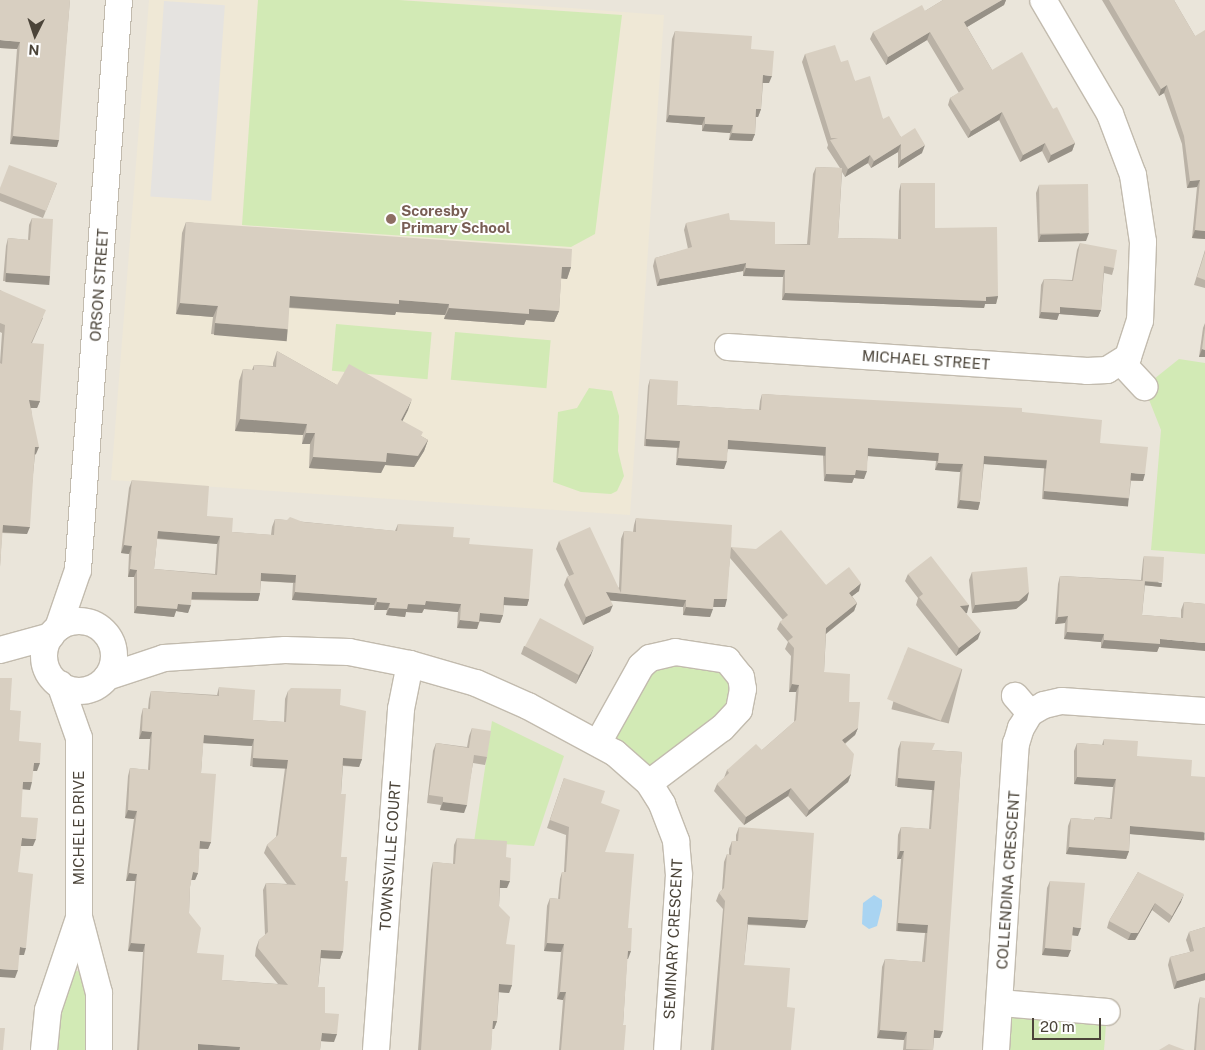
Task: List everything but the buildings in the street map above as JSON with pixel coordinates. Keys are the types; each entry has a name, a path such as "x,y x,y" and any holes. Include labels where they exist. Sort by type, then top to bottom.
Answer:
{"street":[{"name":"ORSON STREET","path":"54,632 78,570 119,0"},
{"path":"1043,0 1110,114 1134,183 1143,242 1140,311 1136,337 1122,363 1144,387"},
{"name":"MICHAEL STREET","path":"728,347 1087,371 1107,370 1122,363"},
{"name":"ORSON STREET","path":"78,570 102,632"},
{"path":"0,650 54,632 76,621 102,632 114,658 104,680 81,690 54,677 0,656"},
{"path":"54,632 45,652 54,677"},
{"name":"SEMINARY CRESCENT","path":"102,632 164,658"},
{"name":"SEMINARY CRESCENT","path":"104,680 164,658 310,650 349,652 410,664 502,694 598,743 632,766 649,783 670,822 679,858 667,1050"},
{"path":"598,743 641,666 650,658 675,652 727,660 741,677 743,690 739,710 722,728 649,783"},
{"name":"TOWNSVILLE COURT","path":"376,1050 401,709 410,664"},
{"name":"MICHELE DRIVE","path":"54,677 80,738"},
{"name":"MICHELE DRIVE","path":"99,1050 101,1009 95,977 79,917 80,738 104,680"},
{"name":"COLLENDINA CRESCENT","path":"996,1050 1016,744 1021,728 1022,705 1044,705 1062,701 1205,711"},
{"name":"MICHELE DRIVE","path":"44,1050 48,1010 79,917"},
{"path":"59,976 77,971 95,977"},
{"path":"1000,1002 1107,1012"}],"shaded area":[{"path":"0,0 1205,0 1205,1050 0,1050"},
{"name":"Scoresby Primary School","path":"149,0 462,0 664,15 630,515 111,480"},
{"path":"164,1 225,5 211,201 150,197"}],"green space":[{"path":"258,0 399,0 622,15 595,234 571,247 242,225"},
{"path":"336,324 432,332 428,379 332,371"},
{"path":"455,332 551,340 546,388 451,380"},
{"path":"1179,359 1205,363 1205,554 1151,550 1161,430 1144,387"},
{"path":"589,388 612,391 619,416 618,451 624,476 617,491 611,494 581,492 553,482 558,412 577,408"},
{"path":"698,654 743,689 649,783 598,743 641,666"},
{"path":"492,721 564,756 534,846 474,842"},
{"path":"77,971 87,974 99,1050 44,1050 68,972"},
{"path":"1000,1003 1107,1012 1104,1050 996,1050"}],"water":[{"path":"874,895 882,900 882,906 877,926 869,929 862,924 863,903"}],"place":[{"name":"Scoresby Primary School","path":"391,219"}]}
